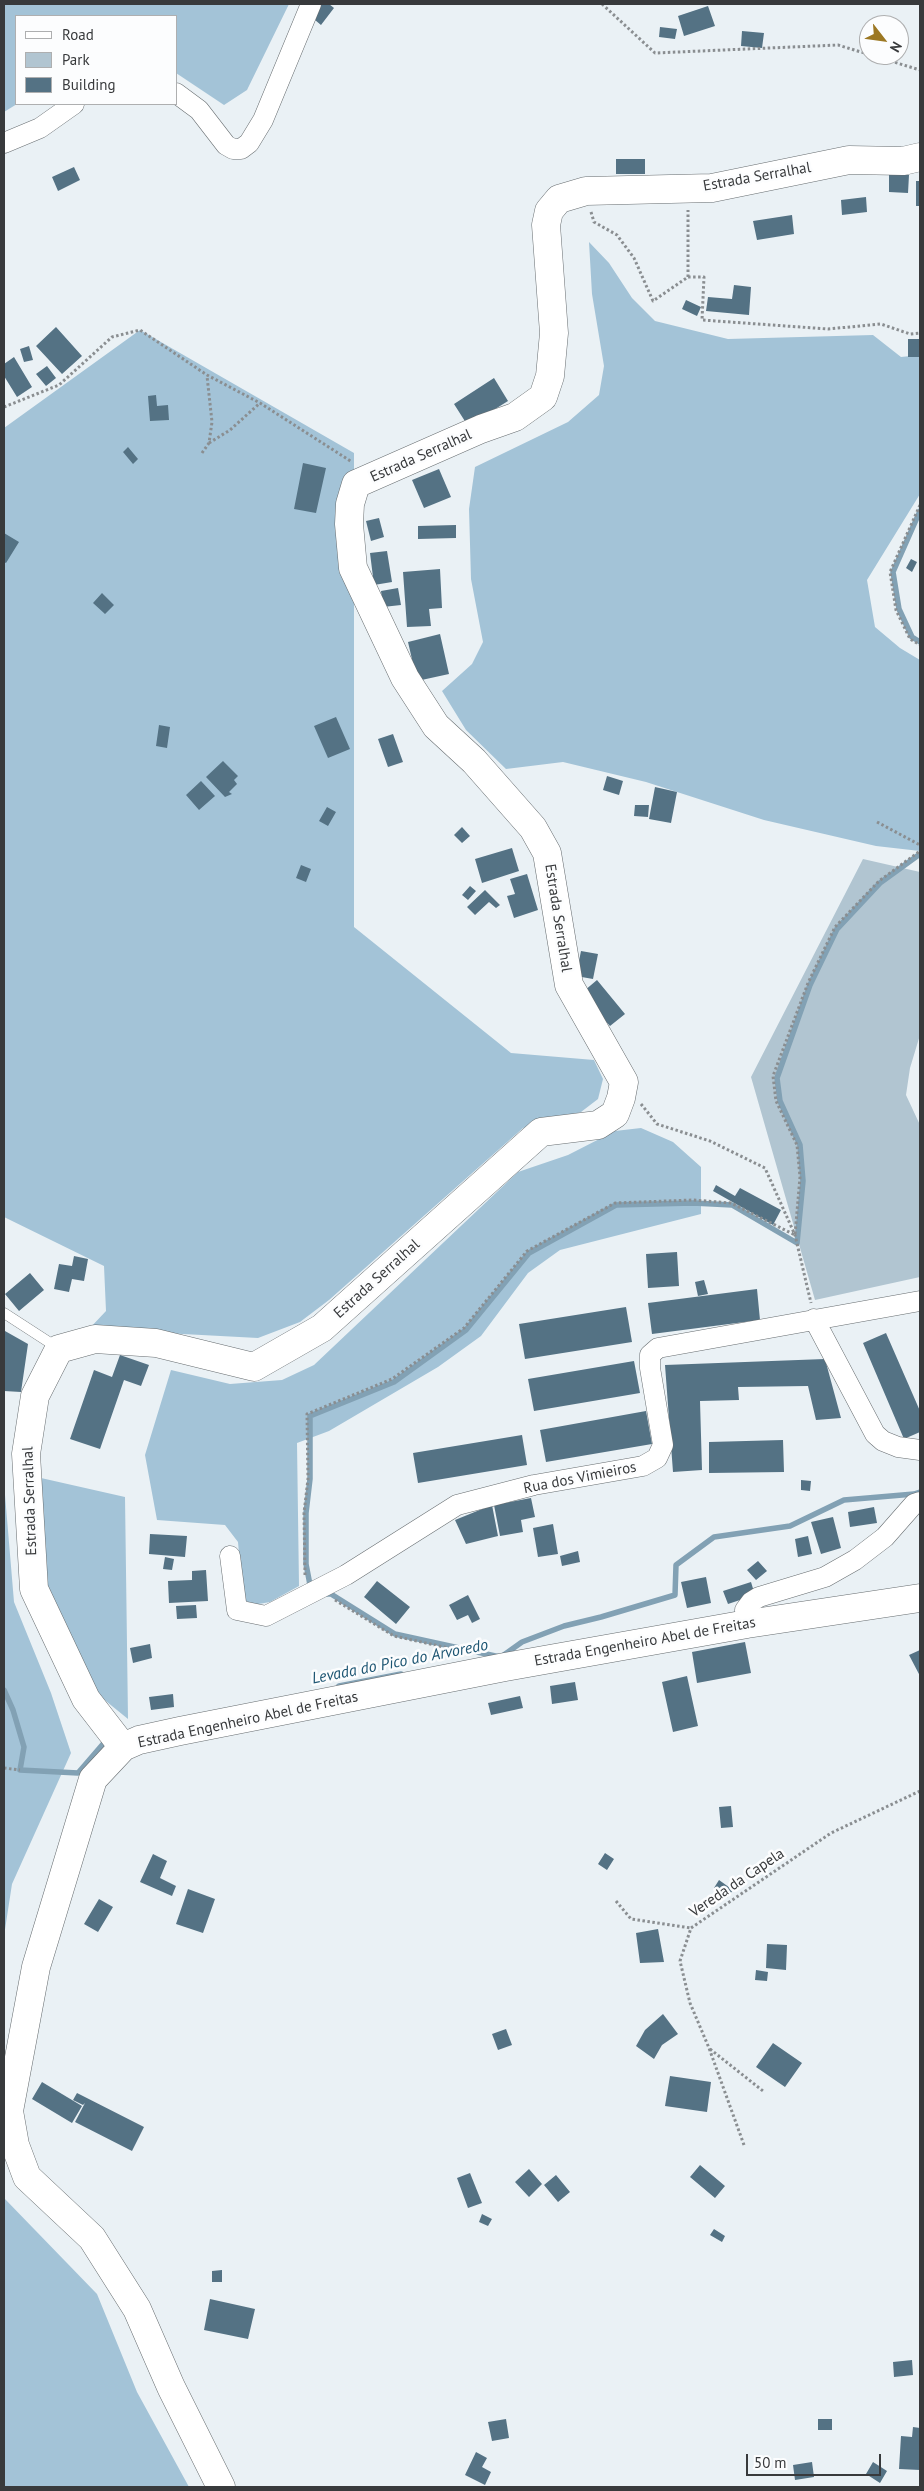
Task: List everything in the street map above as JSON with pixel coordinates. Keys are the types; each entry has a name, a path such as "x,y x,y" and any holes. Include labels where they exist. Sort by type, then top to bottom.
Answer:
{"street":[{"path":"178,95 198,110 226,145 233,149 241,149 249,143 263,120 311,4"},
{"path":"4,143 40,128 73,105"},
{"name":"Estrada Serralhal","path":"120,1742 86,1699 34,1589 26,1454 35,1396 59,1349 95,1339 156,1343 254,1367 322,1328 541,1132 598,1124 615,1114 621,1098 624,1082 569,985 547,853 533,828 474,761 436,726 405,678 353,568 349,524 350,504 356,484 481,429 515,417 543,397 550,376 554,332 546,225 549,211 559,199 586,191 712,188 849,160 903,161 920,157"},
{"name":"Rua dos Vimieiros","path":"230,1556 237,1610 266,1616 346,1575 457,1505 534,1485 643,1466 657,1458 663,1445 650,1368 650,1355 658,1348 814,1318 920,1301"},
{"path":"814,1318 875,1434 883,1441 898,1447 920,1450"},
{"path":"747,1624 745,1610 750,1602 759,1597 825,1577 847,1564 885,1536 914,1504 920,1502"},
{"name":"Estrada Engenheiro Abel de Freitas","path":"221,2487 171,2387 137,2309 92,2238 27,2177 15,2145 9,2111 36,1967 93,1779 120,1742 139,1740 505,1667 747,1624 920,1598"}],"lane":[{"path":"4,1313 59,1349"}],"path":[{"path":"602,4 655,53 838,45 920,70"},
{"path":"688,277 688,202 712,188"},
{"path":"586,191 594,222 617,235 634,258 653,301 688,277 704,277 702,320 828,329 881,324 910,334 920,333"},
{"path":"4,407 59,384 112,337 140,330 207,375 260,402 373,476"},
{"path":"207,375 212,422 209,443"},
{"path":"202,453 209,443 230,430 260,402"},
{"path":"920,505 890,572 896,610 910,639 920,645"},
{"path":"877,822 920,845"},
{"path":"795,1235 800,1177 797,1145 776,1101 773,1076 808,984 835,927 878,881 920,851"},
{"path":"624,1082 657,1124 710,1141 765,1168 795,1235 814,1318"},
{"path":"306,1580 303,1565 304,1513 308,1479 307,1414 392,1379 464,1328 527,1251 615,1203 694,1200 731,1204 795,1235"},
{"path":"330,1597 394,1636 472,1653"},
{"path":"4,1768 20,1770"},
{"name":"Vereda da Capela","path":"744,2145 710,2048 690,2003 680,1961 691,1928 831,1833 920,1791"},
{"path":"616,1900 631,1919 691,1928"},
{"path":"710,2048 763,2091"}],"green space":[{"path":"863,859 920,872 920,1035 910,1068 906,1095 920,1125 920,1277 815,1300 751,1077"}],"shaded area":[{"path":"4,4 289,4 247,90 224,105 178,74 178,15 15,15 15,105 4,112"},
{"path":"589,242 609,263 632,298 655,321 728,339 873,335 901,357 920,355 920,494 867,580 875,627 900,648 920,660 920,851 876,846 764,820 646,782 563,762 506,769 466,730 442,691 472,664 483,642 471,579 469,509 475,467 568,422 599,395 604,366 592,294"},
{"path":"140,330 354,453 354,927 511,1053 594,1060 603,1079 598,1099 581,1112 523,1128 329,1300 300,1322 258,1338 89,1329 106,1311 104,1266 4,1217 4,428"},
{"path":"641,1128 673,1142 701,1167 701,1214 560,1250 528,1273 481,1336 438,1367 329,1431 297,1443 299,1586 270,1602 253,1605 243,1599 238,1542 225,1525 157,1520 145,1455 171,1370 230,1384 282,1380 314,1365 518,1172 568,1155 615,1131"},
{"path":"41,1478 125,1497 128,1719 96,1693 44,1587"},
{"path":"4,1483 14,1602 51,1693 71,1753 12,1884 4,1936"},
{"path":"4,2198 97,2294 137,2392 189,2487 4,2487"}],"building":[{"path":"318,4 329,4 334,8 321,25 309,15"},
{"path":"708,6 715,26 684,36 678,16"},
{"path":"660,27 677,29 675,39 659,37"},
{"path":"742,31 764,33 762,48 741,46"},
{"path":"616,159 645,159 645,174 616,174"},
{"path":"74,167 80,180 58,191 52,177"},
{"path":"889,174 909,175 908,193 889,192"},
{"path":"916,181 920,181 920,206 916,206"},
{"path":"866,197 867,212 842,215 841,200"},
{"path":"792,215 794,234 757,240 753,221"},
{"path":"734,285 751,287 749,315 706,311 708,297 732,299"},
{"path":"686,300 701,307 697,316 682,309"},
{"path":"56,327 82,356 62,374 36,346"},
{"path":"908,339 920,339 920,357 908,357"},
{"path":"29,346 33,360 24,362 20,349"},
{"path":"14,357 32,387 17,397 4,376 4,364"},
{"path":"47,366 56,378 46,386 36,374"},
{"path":"494,378 508,401 468,426 454,404"},
{"path":"156,395 157,406 168,405 169,420 150,421 148,396"},
{"path":"128,447 138,459 133,464 123,452"},
{"path":"303,463 326,468 316,513 294,509"},
{"path":"439,469 451,497 424,508 412,480"},
{"path":"379,518 384,537 371,541 366,521"},
{"path":"456,525 456,538 418,539 418,526"},
{"path":"4,533 19,542 6,563 4,562"},
{"path":"387,551 392,582 374,585 370,553"},
{"path":"911,559 917,562 912,572 906,568"},
{"path":"440,569 442,608 429,609 431,626 407,627 403,572"},
{"path":"398,588 401,605 383,607 381,591"},
{"path":"102,593 114,605 105,614 93,603"},
{"path":"440,634 449,674 417,681 408,642"},
{"path":"336,717 350,749 328,758 314,726"},
{"path":"159,725 170,727 167,748 156,746"},
{"path":"393,734 403,762 388,767 378,739"},
{"path":"223,761 238,776 234,780 237,784 229,792 232,794 225,797 206,777"},
{"path":"607,776 623,781 619,795 603,790"},
{"path":"201,781 215,796 199,810 186,795"},
{"path":"655,787 677,792 671,823 649,819"},
{"path":"635,805 649,805 648,817 634,816"},
{"path":"327,807 336,812 328,826 319,821"},
{"path":"462,827 470,836 462,843 454,835"},
{"path":"512,848 519,871 482,883 475,859"},
{"path":"301,865 311,869 306,882 296,878"},
{"path":"527,874 538,910 514,918 507,896 515,894 510,879"},
{"path":"470,886 476,891 468,900 462,895"},
{"path":"485,890 500,905 496,908 489,902 475,915 467,907"},
{"path":"581,951 598,954 593,979 576,976"},
{"path":"597,980 625,1014 610,1026 578,996"},
{"path":"716,1185 735,1196 740,1188 781,1210 773,1225 713,1191"},
{"path":"677,1252 679,1286 648,1288 646,1254"},
{"path":"74,1256 88,1259 84,1281 72,1279 69,1292 54,1289 59,1264 72,1266"},
{"path":"30,1273 44,1290 19,1311 5,1294"},
{"path":"704,1280 708,1294 698,1296 695,1282"},
{"path":"757,1289 760,1320 652,1334 648,1303"},
{"path":"626,1307 632,1342 525,1359 519,1324"},
{"path":"5,1331 28,1344 21,1392 4,1391"},
{"path":"886,1333 920,1411 920,1432 904,1439 863,1343"},
{"path":"120,1355 149,1365 141,1386 124,1380 100,1449 70,1439 94,1370 112,1377"},
{"path":"825,1359 841,1418 816,1420 808,1386 738,1387 739,1400 700,1401 702,1470 673,1472 665,1365"},
{"path":"634,1361 640,1393 534,1411 528,1379"},
{"path":"646,1411 652,1444 546,1462 540,1430"},
{"path":"522,1435 527,1465 418,1483 413,1453"},
{"path":"783,1440 784,1472 709,1473 709,1442"},
{"path":"801,1480 811,1481 810,1491 801,1490"},
{"path":"531,1498 535,1517 521,1520 523,1532 500,1536 494,1505"},
{"path":"492,1505 498,1536 466,1544 455,1520"},
{"path":"874,1507 877,1523 850,1527 848,1512"},
{"path":"833,1517 841,1548 821,1554 811,1522"},
{"path":"553,1524 558,1554 538,1557 533,1528"},
{"path":"150,1534 187,1536 185,1557 149,1554"},
{"path":"808,1536 812,1554 798,1557 795,1539"},
{"path":"578,1551 580,1562 562,1566 560,1556"},
{"path":"165,1557 174,1559 172,1570 163,1569"},
{"path":"758,1561 767,1571 756,1580 747,1570"},
{"path":"206,1570 208,1601 169,1603 168,1581 192,1580 192,1571"},
{"path":"706,1577 711,1603 687,1608 681,1582"},
{"path":"377,1581 410,1607 396,1624 364,1597"},
{"path":"751,1582 755,1595 728,1604 723,1591"},
{"path":"468,1595 480,1619 472,1623 468,1615 457,1620 449,1605"},
{"path":"196,1605 197,1618 177,1619 176,1606"},
{"path":"745,1642 751,1673 697,1683 692,1652"},
{"path":"150,1644 152,1658 133,1663 130,1648"},
{"path":"920,1650 920,1676 909,1655"},
{"path":"687,1676 698,1726 673,1732 662,1682"},
{"path":"575,1682 578,1700 552,1704 550,1686"},
{"path":"173,1694 174,1707 151,1710 149,1697"},
{"path":"520,1696 523,1708 491,1715 488,1703"},
{"path":"731,1806 733,1827 721,1828 719,1807"},
{"path":"605,1853 614,1859 607,1870 598,1864"},
{"path":"153,1854 167,1861 160,1878 176,1886 172,1896 140,1882"},
{"path":"719,1880 733,1890 727,1898 714,1888"},
{"path":"188,1889 215,1899 203,1933 176,1924"},
{"path":"99,1899 113,1907 98,1932 84,1924"},
{"path":"658,1929 664,1962 640,1963 636,1933"},
{"path":"767,1944 787,1945 786,1970 766,1968"},
{"path":"756,1970 768,1972 767,1981 755,1980"},
{"path":"663,2014 678,2034 662,2045 654,2059 636,2046 645,2030"},
{"path":"506,2029 512,2045 498,2050 492,2034"},
{"path":"773,2043 802,2063 785,2087 756,2067"},
{"path":"670,2076 711,2082 707,2112 665,2106"},
{"path":"42,2082 82,2106 72,2123 32,2099"},
{"path":"77,2093 144,2127 132,2151 75,2122 85,2103 83,2105 73,2100"},
{"path":"700,2165 725,2186 715,2198 690,2177"},
{"path":"529,2169 542,2184 529,2197 515,2182"},
{"path":"470,2173 482,2203 468,2208 457,2178"},
{"path":"556,2175 570,2192 558,2202 544,2185"},
{"path":"482,2214 492,2219 488,2226 479,2222"},
{"path":"714,2229 725,2236 722,2242 710,2235"},
{"path":"222,2270 222,2282 212,2282 212,2271"},
{"path":"210,2299 255,2309 248,2339 204,2330"},
{"path":"912,2360 913,2375 894,2377 893,2362"},
{"path":"506,2419 509,2438 492,2441 488,2422"},
{"path":"818,2419 832,2419 832,2430 818,2430"},
{"path":"913,2427 920,2428 920,2470 899,2469 901,2436 912,2437"},
{"path":"476,2452 487,2458 482,2467 491,2472 485,2485 465,2475"},
{"path":"812,2462 814,2477 795,2480 793,2465"},
{"path":"873,2462 887,2471 880,2483 866,2474"}],"waterway":[{"path":"920,511 893,572 899,609 912,637 920,642"},
{"path":"311,1590 306,1564 306,1513 310,1479 310,1416 394,1382 466,1330 529,1253 616,1205 693,1203 732,1205 797,1243 803,1181 800,1145 780,1101 777,1078 810,985 837,929 880,883 920,854"},
{"name":"Levada do Pico do Arvoredo","path":"501,1657 522,1642 564,1626 675,1595 676,1565 714,1537 790,1526 844,1500 920,1492"},
{"path":"325,1594 331,1594 395,1634 500,1657"},
{"name":"Levada do Pico do Arvoredo","path":"339,1686 401,1674"},
{"name":"Levada do Pico do Arvoredo","path":"4,1690 13,1710 24,1747 20,1770 78,1773 103,1744 109,1743"}]}
